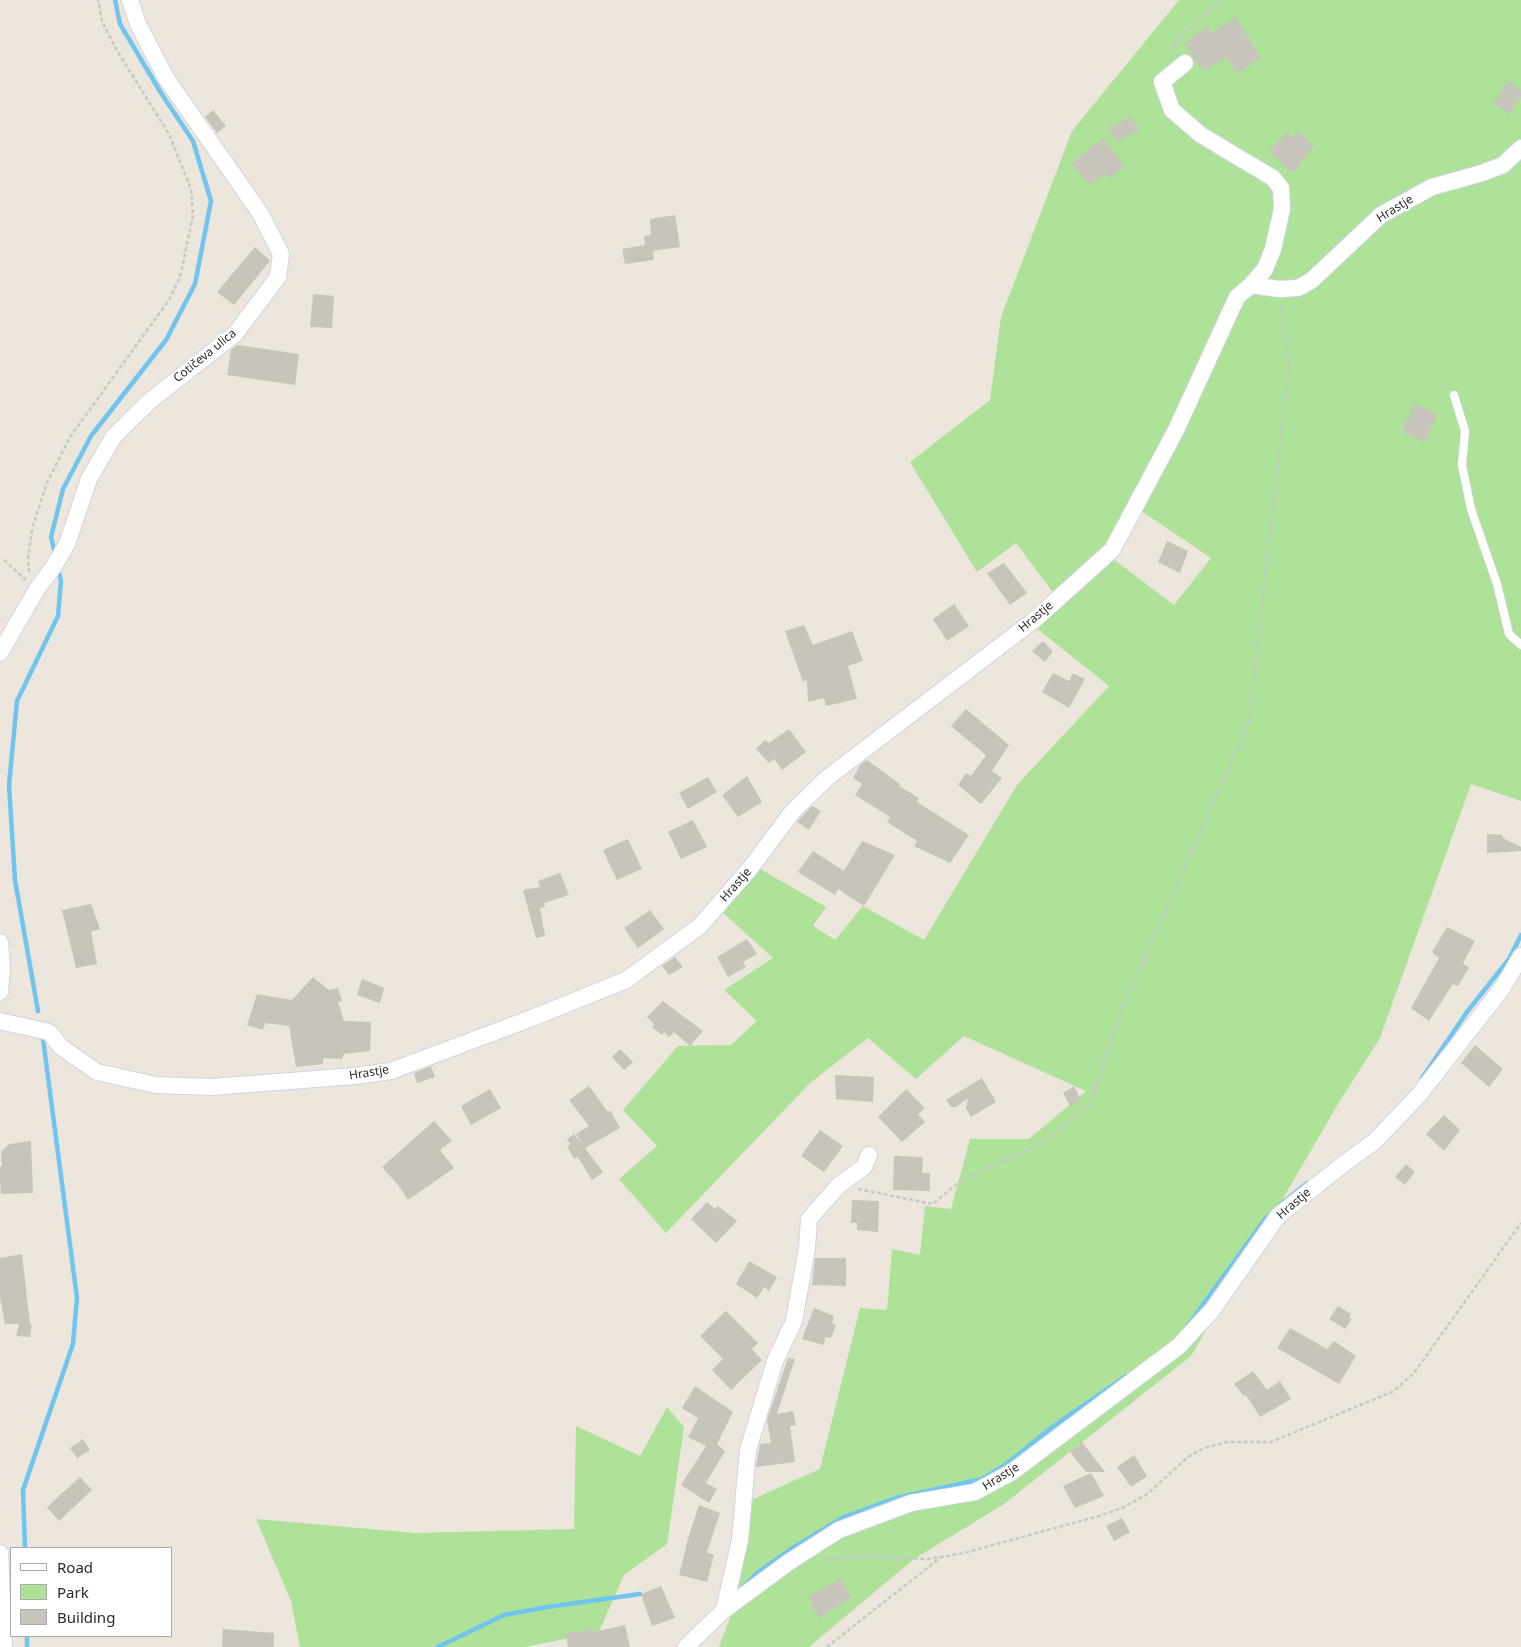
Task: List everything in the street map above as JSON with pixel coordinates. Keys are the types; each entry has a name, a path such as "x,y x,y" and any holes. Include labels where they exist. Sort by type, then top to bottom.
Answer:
{"street":[{"name":"Cotičeva ulica","path":"0,653 67,544 88,479 114,436 151,400 235,334 278,277 281,254 260,214 166,78 138,24 130,0"},
{"path":"1166,79 1185,64"},
{"name":"Hrastje","path":"0,1021 49,1032 61,1047 97,1072 156,1085 212,1087 354,1076 390,1070 532,1018 626,980 700,926 752,866 793,811 827,778 1033,621 1112,550 1176,430 1237,297 1252,285 1265,269 1273,249 1282,210 1281,188 1273,178 1201,135 1172,110 1162,82 1166,79"},
{"name":"Hrastje","path":"1252,285 1279,289 1298,288 1312,280 1381,214 1432,187 1482,173 1504,164 1521,148"},
{"path":"0,942 0,992"},
{"name":"Hrastje","path":"686,1647 724,1610 790,1562 839,1530 912,1503 975,1492 1012,1472 1179,1346 1213,1309 1278,1216 1341,1166 1375,1142 1418,1096 1503,987 1521,956"},
{"path":"724,1610 740,1540 748,1450 775,1361 794,1321 807,1248 810,1219 839,1186 864,1166 869,1155"},
{"path":"0,1553 4,1647"}],"lane":[{"path":"1454,395 1465,431 1462,465 1471,509 1497,584 1509,634 1521,645"}],"path":[{"path":"37,590 30,577 28,559 32,529 48,483 70,437 169,300 180,277 193,216 191,189 169,134 116,49 102,21 98,0"},
{"path":"1166,79 1174,42 1222,0"},
{"path":"839,1186 933,1204 963,1179 1039,1145 1090,1104 1120,1014 1249,722 1289,365 1279,289"},
{"path":"4,560 37,590"},
{"path":"819,1560 868,1556 942,1557 964,1553 1099,1516 1122,1508 1146,1495 1188,1457 1204,1448 1227,1442 1271,1442 1394,1392 1414,1373 1521,1223"},
{"path":"828,1647 942,1557"}],"green space":[{"path":"1179,0 1521,0 1521,801 1471,784 1380,1038 1338,1104 1191,1356 1004,1504 914,1559 809,1647 719,1647 733,1610 749,1501 820,1469 860,1308 887,1310 892,1249 920,1255 925,1206 951,1209 970,1139 1029,1139 1086,1091 964,1036 916,1079 868,1038 810,1083 666,1233 619,1179 657,1146 623,1110 678,1046 731,1045 757,1021 724,990 773,958 721,911 757,867 826,907 813,926 835,940 863,906 924,940 1017,785 1109,686 1035,627 1112,558 1174,605 1211,558 1131,504 1109,546 1055,595 1016,543 977,572 910,462 990,400 1001,317 1072,131"},
{"path":"667,1407 684,1427 667,1544 624,1575 599,1632 525,1647 300,1647 291,1601 256,1519 415,1533 574,1529 576,1426 640,1456"}],"building":[{"path":"1236,17 1261,58 1237,73 1227,58 1203,70 1184,44 1207,26 1210,33"},
{"path":"1508,81 1521,91 1521,97 1509,114 1493,103"},
{"path":"213,110 226,126 217,133 205,117"},
{"path":"1132,117 1139,132 1115,141 1108,127"},
{"path":"1287,132 1292,138 1299,132 1314,146 1292,173 1269,151"},
{"path":"1103,139 1125,166 1110,178 1105,174 1089,185 1071,163"},
{"path":"675,215 680,247 653,251 654,260 625,264 622,249 645,245 644,236 651,235 650,219"},
{"path":"255,247 270,261 234,305 217,292"},
{"path":"313,294 334,296 332,328 310,327"},
{"path":"237,345 299,354 295,385 227,375 231,350"},
{"path":"1415,404 1437,414 1424,443 1402,431"},
{"path":"1167,541 1188,551 1180,573 1158,562"},
{"path":"1004,563 1027,593 1010,605 987,573"},
{"path":"954,604 969,626 947,641 933,619"},
{"path":"804,625 813,645 852,631 863,661 848,666 857,699 826,706 824,698 808,702 807,680 803,682 785,631"},
{"path":"1043,641 1053,651 1045,662 1032,651"},
{"path":"1053,673 1069,681 1073,673 1085,679 1069,708 1042,692"},
{"path":"966,709 1009,745 992,771 1002,778 981,804 958,785 966,773 971,776 986,755 951,726"},
{"path":"789,729 806,752 782,770 774,759 769,763 756,749 765,740 769,743"},
{"path":"867,760 900,784 899,786 919,798 917,802 969,835 950,863 914,846 917,841 887,822 890,817 855,795 862,784 853,778 860,765"},
{"path":"747,776 762,802 738,817 722,795"},
{"path":"708,777 717,792 688,809 679,793"},
{"path":"812,806 821,811 809,830 797,822"},
{"path":"693,820 707,847 681,859 668,832"},
{"path":"1487,834 1503,835 1503,838 1521,847 1521,851 1487,853"},
{"path":"628,839 642,869 617,880 603,850"},
{"path":"862,841 895,855 864,906 838,889 835,895 798,872 813,851 844,871"},
{"path":"560,873 569,895 544,903 545,907 540,908 545,936 536,938 523,890 540,887 538,881"},
{"path":"91,904 100,929 91,932 97,964 76,968 62,910"},
{"path":"650,910 664,929 638,948 624,928"},
{"path":"1447,927 1475,941 1463,963 1469,968 1458,986 1453,984 1429,1021 1411,1008 1439,958 1432,952"},
{"path":"747,939 757,954 743,962 746,967 728,977 717,957"},
{"path":"675,957 683,967 669,975 662,966"},
{"path":"313,977 329,990 338,988 342,1001 338,1002 344,1021 371,1022 370,1051 344,1054 342,1059 323,1058 323,1064 296,1067 289,1026 265,1023 263,1030 247,1025 257,994 292,1000"},
{"path":"362,979 384,988 380,1003 357,995"},
{"path":"663,1001 703,1031 690,1046 674,1032 669,1037 664,1032 662,1035 652,1027 654,1024 647,1017"},
{"path":"1475,1045 1503,1069 1489,1087 1461,1063"},
{"path":"620,1049 633,1062 624,1070 612,1057"},
{"path":"431,1066 435,1077 417,1083 414,1073"},
{"path":"835,1075 874,1077 873,1102 836,1099"},
{"path":"982,1078 996,1102 971,1117 966,1108 968,1098 956,1107 951,1107 946,1100"},
{"path":"589,1086 608,1112 610,1110 620,1128 585,1148 603,1172 592,1180 578,1157 574,1159 567,1146 570,1144 567,1139 574,1134 581,1143 576,1134 589,1126 569,1100"},
{"path":"1074,1086 1081,1100 1070,1106 1063,1093"},
{"path":"490,1089 501,1108 471,1125 461,1106"},
{"path":"906,1089 925,1108 918,1114 925,1122 902,1142 878,1117"},
{"path":"1444,1115 1460,1130 1444,1151 1426,1134"},
{"path":"434,1121 452,1141 440,1150 454,1168 408,1200 382,1167"},
{"path":"820,1130 843,1146 824,1172 801,1156"},
{"path":"31,1141 33,1193 1,1194 1,1152 9,1144"},
{"path":"894,1156 923,1157 922,1173 930,1173 930,1191 893,1190"},
{"path":"1406,1164 1415,1172 1405,1185 1395,1177"},
{"path":"852,1200 879,1201 878,1232 857,1230 857,1223 851,1223"},
{"path":"707,1202 715,1209 718,1206 737,1221 716,1243 691,1219"},
{"path":"22,1254 30,1324 32,1325 30,1337 16,1336 19,1324 5,1324 0,1297 0,1258"},
{"path":"815,1258 846,1258 846,1286 812,1285"},
{"path":"749,1261 777,1277 769,1291 764,1287 757,1298 736,1284"},
{"path":"1338,1306 1351,1314 1349,1317 1352,1319 1345,1329 1329,1319"},
{"path":"814,1308 834,1316 832,1323 836,1325 831,1338 825,1337 824,1345 802,1339"},
{"path":"726,1311 758,1343 752,1349 762,1360 731,1390 712,1370 723,1359 700,1336"},
{"path":"1290,1328 1327,1349 1334,1341 1356,1356 1339,1384 1277,1348"},
{"path":"788,1358 795,1359 777,1414 793,1411 796,1425 790,1426 795,1462 756,1467 760,1444 771,1443 767,1420"},
{"path":"1253,1371 1267,1390 1280,1381 1291,1399 1260,1417 1246,1395 1244,1396 1234,1384"},
{"path":"695,1386 733,1412 717,1444 725,1451 706,1483 717,1489 709,1503 681,1485 706,1446 688,1437 698,1418 682,1408"},
{"path":"83,1439 90,1450 77,1458 70,1448"},
{"path":"1082,1442 1105,1472 1086,1472 1070,1452"},
{"path":"1134,1455 1147,1476 1131,1487 1117,1467"},
{"path":"1091,1473 1104,1496 1075,1508 1063,1486"},
{"path":"80,1477 92,1490 59,1521 47,1507"},
{"path":"699,1505 720,1513 707,1552 714,1555 707,1582 679,1575"},
{"path":"1122,1518 1130,1532 1114,1541 1106,1526"},
{"path":"841,1578 851,1598 819,1618 808,1597"},
{"path":"661,1586 675,1618 652,1626 641,1594"},
{"path":"625,1625 630,1647 568,1647 566,1633 593,1629 593,1632"},
{"path":"223,1629 274,1633 274,1647 222,1647"}],"waterway":[{"path":"55,554 51,537 63,489 91,436 166,340 195,284 211,201 193,141 161,93 120,24 115,0"},
{"path":"38,1011 15,880 9,785 17,701 58,616 61,581 58,569"},
{"path":"1422,1078 1467,1012 1509,959 1521,935"},
{"path":"25,1547 23,1490 73,1344 77,1298 43,1039"},
{"path":"1280,1205 1307,1183"},
{"path":"1189,1324 1265,1219 1273,1212"},
{"path":"744,1586 757,1573 791,1549 844,1517 896,1498 982,1479 1005,1465 1055,1425 1126,1376"},
{"path":"438,1647 504,1615 640,1594"},
{"path":"27,1637 27,1647"}]}
